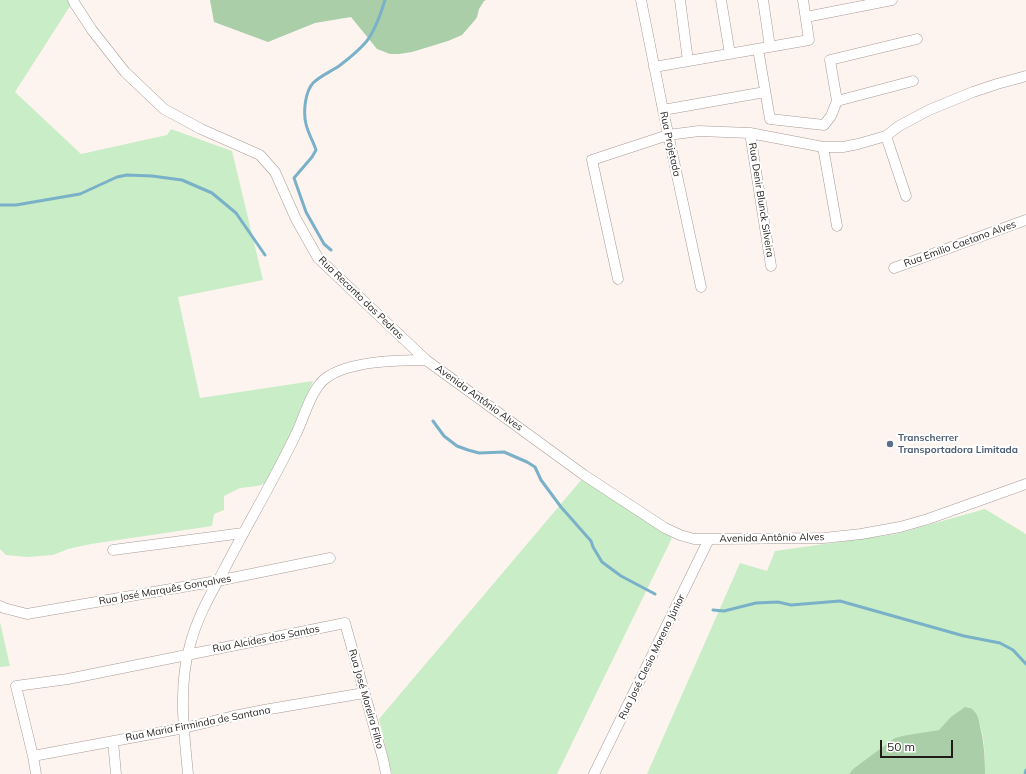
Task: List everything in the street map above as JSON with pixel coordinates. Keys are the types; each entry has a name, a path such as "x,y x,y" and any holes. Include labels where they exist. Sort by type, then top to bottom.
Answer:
{"street":[{"name":"Rua Recanto das Pedras","path":"73,0 92,30 125,72 164,109 201,129 260,155 275,172 296,219 318,258 426,360"},
{"name":"Rua Projetada","path":"641,0 701,287"},
{"path":"680,0 688,61"},
{"path":"721,0 730,54"},
{"path":"763,0 770,47"},
{"path":"654,67 809,40 803,0"},
{"path":"806,17 892,0"},
{"path":"758,49 770,119 824,125 831,116 837,101 830,60 917,39"},
{"path":"618,279 592,160 668,135 699,131 750,134 823,147 843,147 886,136 899,126 929,110 973,92 1026,76"},
{"path":"837,101 913,81"},
{"path":"663,110 765,92"},
{"name":"Rua Denir Blunck Silveira","path":"750,134 772,266"},
{"path":"886,136 906,196"},
{"path":"823,147 837,226"},
{"name":"Rua Emilio Caetano Alves","path":"894,268 1026,220"},
{"name":"Avenida Antônio Alves","path":"188,774 184,728 183,691 188,655 196,625 297,433 317,387 325,379 335,373 351,367 385,361 426,360 584,475 665,528 680,535 694,538 824,538 862,534 900,527 928,519 1026,484"},
{"path":"113,550 243,534"},
{"name":"Rua José Clesio Moreno Júnior","path":"594,774 710,539"},
{"name":"Rua José Marquês Gonçalves","path":"0,606 27,614 218,581 330,558"},
{"name":"Rua Alcides dos Santos","path":"188,655 345,623"},
{"name":"Rua José Moreira Filho","path":"345,623 386,774"},
{"path":"36,774 16,686 68,679 188,655"},
{"name":"Rua Maria Firminda de Santana","path":"33,756 184,728 264,710 364,693"},
{"path":"113,741 116,774"}],"green space":[{"path":"0,0 74,0 15,92 81,154 167,135 171,129 232,151 263,280 178,297 200,398 313,381 272,482 240,488 224,496 224,510 214,514 212,526 91,544 68,549 53,555 27,557 6,555 0,549"},
{"path":"210,0 486,0 479,9 475,20 462,35 412,52 390,54 377,49 351,17 315,23 268,42 214,22"},
{"path":"582,479 672,538 557,774 392,774 379,719"},
{"path":"985,509 1026,534 1026,774 985,774 982,734 978,718 974,711 939,730 907,735 853,769 849,774 647,774 740,563 767,571 775,551 896,534"},
{"path":"0,622 10,666 0,667"},
{"path":"965,707 972,709 978,718 983,744 985,774 849,774 853,769 895,738 939,730 951,717"}],"waterway":[{"path":"331,250 324,244 306,212 294,178 316,150 305,119 306,97 313,83 342,64 366,42 380,16 385,0"},
{"path":"0,205 16,205 80,194 117,177 127,175 152,176 182,180 212,193 236,213 265,255"},
{"path":"433,421 444,436 457,446 479,453 504,452 535,467 541,480 561,507 591,541 602,562 621,576 655,594"},
{"path":"713,610 724,611 756,603 778,602 791,605 840,601 964,636 1000,643 1013,650 1026,664"},
{"path":"1025,774 1026,770"}],"place":[{"name":"Transcherrer Transportadora Limitada","path":"890,444"}]}
